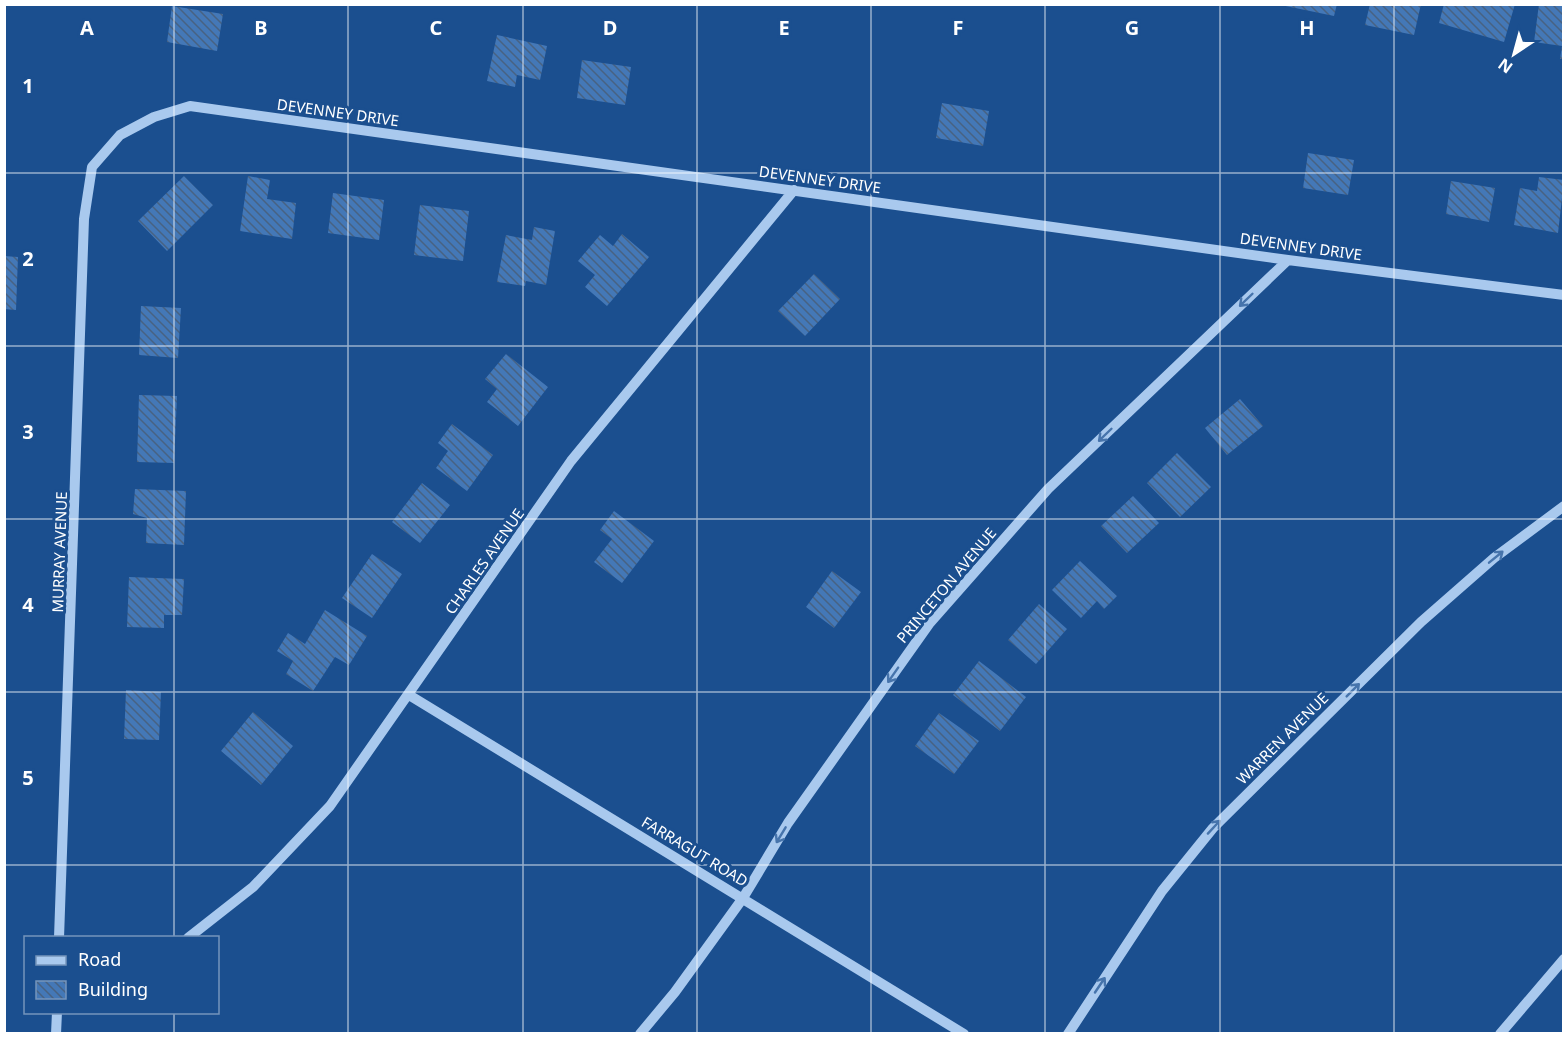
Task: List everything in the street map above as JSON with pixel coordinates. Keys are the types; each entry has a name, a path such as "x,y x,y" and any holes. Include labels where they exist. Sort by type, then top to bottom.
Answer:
{"street":[{"name":"DEVENNEY DRIVE","path":"92,167 120,135 154,117 190,106 1288,260 1563,295"},
{"name":"MURRAY AVENUE","path":"59,936 84,219 92,167"},
{"name":"CHARLES AVENUE","path":"191,936 253,887 330,806 571,461 795,190"},
{"name":"PRINCETON AVENUE","path":"640,1034 675,992 743,898 788,823 929,624 1048,489 1288,260"},
{"name":"WARREN AVENUE","path":"1068,1034 1162,891 1213,828 1421,622 1494,558 1563,506"},
{"name":"FARRAGUT ROAD","path":"409,695 964,1034"},
{"path":"1500,1034 1563,959"},
{"path":"56,1034 57,1014"}],"building":[{"path":"1276,4 1337,4 1334,16"},
{"path":"1370,4 1421,4 1414,35 1365,25"},
{"path":"1444,4 1515,4 1504,42 1439,23"},
{"path":"1539,4 1564,5 1564,59 1560,59 1562,46 1534,42"},
{"path":"172,6 223,14 217,51 167,42"},
{"path":"497,35 547,46 540,80 517,75 515,87 487,81"},
{"path":"582,60 631,67 625,105 577,98"},
{"path":"942,103 989,111 983,146 936,138"},
{"path":"1308,153 1354,160 1348,195 1303,188"},
{"path":"184,176 213,205 167,251 138,221"},
{"path":"248,176 270,180 267,199 296,203 292,239 240,231"},
{"path":"1539,177 1564,180 1558,233 1514,225 1520,188 1537,191"},
{"path":"1451,181 1495,188 1489,222 1446,214"},
{"path":"333,193 384,200 379,240 328,233"},
{"path":"420,205 469,211 463,261 414,255"},
{"path":"534,227 555,231 546,285 526,281 525,286 497,282 506,235 532,240"},
{"path":"622,234 649,257 607,306 585,287 595,275 578,261 600,235 613,246"},
{"path":"4,256 18,257 16,310 4,309"},
{"path":"814,274 840,299 805,336 778,311"},
{"path":"141,306 181,308 178,358 139,355"},
{"path":"506,354 548,387 518,426 487,402 497,389 485,379"},
{"path":"139,395 177,396 174,463 137,462"},
{"path":"1240,399 1263,426 1227,455 1205,428"},
{"path":"452,424 493,455 467,491 436,468 448,451 438,443"},
{"path":"1177,453 1211,487 1180,517 1147,483"},
{"path":"422,483 450,505 420,543 392,522"},
{"path":"135,489 186,491 184,545 146,543 147,518 133,514"},
{"path":"1133,496 1159,523 1127,553 1101,526"},
{"path":"614,511 654,541 622,583 594,562 612,539 600,530"},
{"path":"372,554 402,574 372,618 342,598"},
{"path":"1080,561 1117,596 1104,609 1097,601 1081,618 1052,590"},
{"path":"832,571 861,592 834,628 806,607"},
{"path":"129,577 184,579 182,615 164,615 164,628 127,627"},
{"path":"1039,604 1067,629 1036,664 1008,640"},
{"path":"325,610 367,636 349,665 335,657 313,691 286,674 293,661 277,651 288,633 305,644"},
{"path":"979,661 1026,697 1000,731 953,695"},
{"path":"126,690 161,692 159,740 124,739"},
{"path":"253,712 293,746 261,785 221,751"},
{"path":"939,713 979,741 954,774 915,746"}]}
